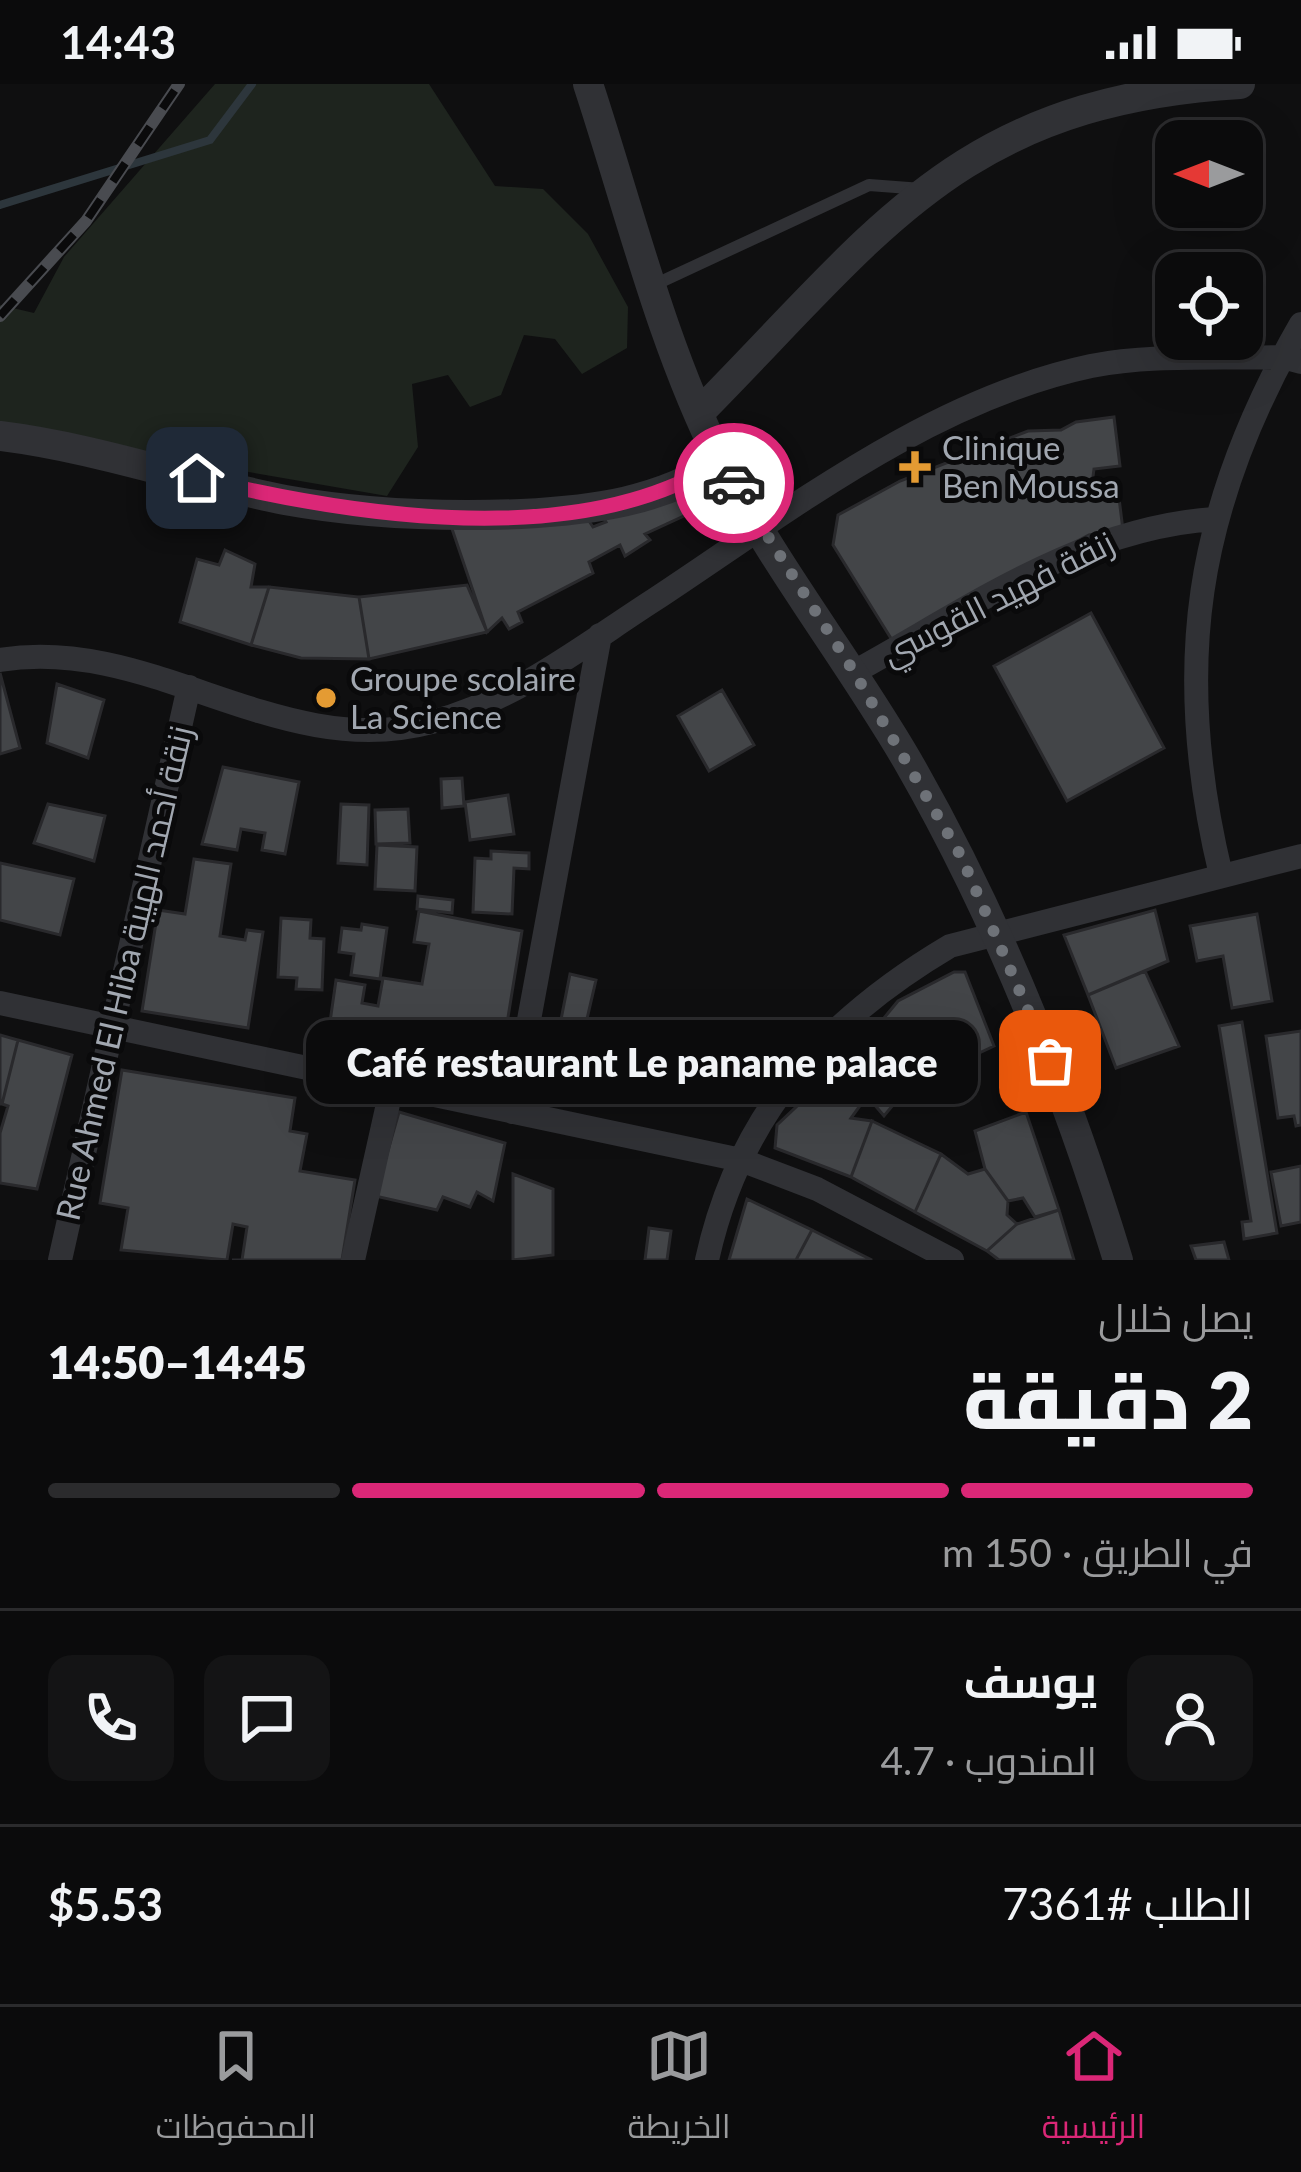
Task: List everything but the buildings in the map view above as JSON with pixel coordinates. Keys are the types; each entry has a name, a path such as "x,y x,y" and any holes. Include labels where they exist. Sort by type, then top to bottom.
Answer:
{"street":[{"path":"588,84 699,413 721,461 854,672 998,932 1066,1103 1118,1260"},
{"path":"699,413 850,255 923,189 998,142 1089,107 1240,84"},
{"path":"1221,875 1205,809 1193,700 1196,610 1214,519 1240,443 1291,360 1301,324"},
{"path":"0,660 33,654 86,658 296,725 383,731 470,711 600,635 943,418 1039,379 1096,365 1291,360"},
{"path":"0,436 281,499 397,513 539,513 632,503 677,487 721,461"},
{"name":"زنقة فهيد القوسي","path":"854,672 1060,558 1113,535 1159,523 1214,519"},
{"path":"512,1112 600,635"},
{"name":"Rue Ahmed El Hiba زنقة أحمد الهيبة","path":"60,1260 188,687"},
{"path":"707,1260 741,1160 772,1101 812,1050 854,1009 950,946 1301,856"},
{"path":"0,1003 741,1160 817,1189 952,1260"},
{"path":"353,1260 392,1086"}],"lane":[{"path":"654,285 869,184 923,189"}],"shaded area":[{"path":"215,84 429,84 495,186 543,189 588,234 628,307 627,348 582,374 555,339 524,335 501,395 470,407 448,375 412,384 418,447 387,496 0,429 0,305 34,313 64,257"}],"waterway":[{"path":"0,205 210,140 252,84"}],"railway":[{"path":"0,316 86,221 179,84"}],"way so far":[{"path":"734,483 854,672 961,856 998,932 1050,1061"}],"place":[{"name":"Clinique Ben Moussa","path":"915,467"},
{"name":"Groupe scolaire La Science","path":"326,698"},
{"name":"Café restaurant Le paname palace","path":"1050,1061"}],"route":[{"path":"197,478 337,508 492,515 632,503 662,494 721,461 734,483"}]}
